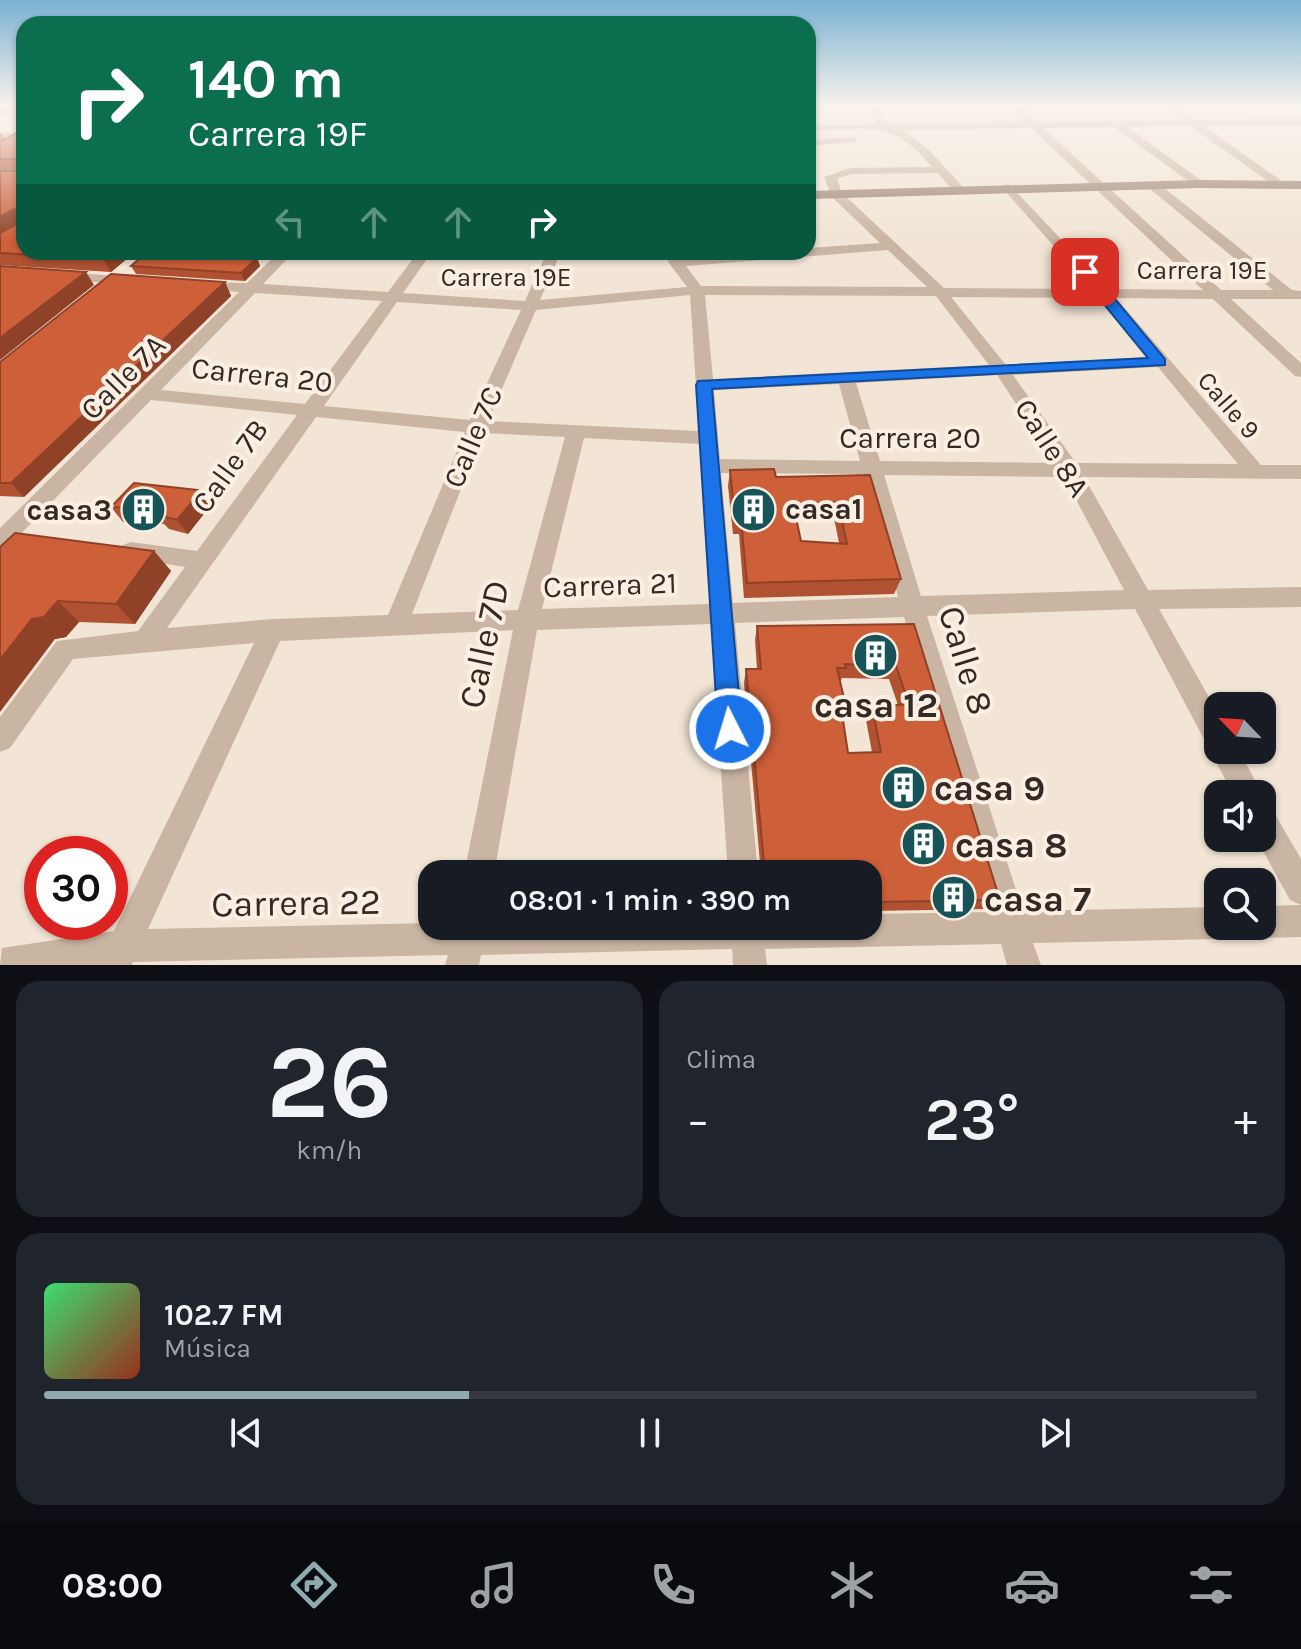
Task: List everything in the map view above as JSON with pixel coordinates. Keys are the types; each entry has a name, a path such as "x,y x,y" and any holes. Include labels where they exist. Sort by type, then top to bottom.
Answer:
{"street":[{"path":"928,152 939,170 959,190"},
{"path":"1063,152 1299,367"},
{"path":"1152,152 1198,184"},
{"path":"1232,152 1279,185"},
{"path":"836,194 830,177 836,173 939,170"},
{"path":"816,195 1198,184 1301,185"},
{"path":"1154,186 1294,294"},
{"name":"Calle 9","path":"1009,188 1104,293 1255,471"},
{"name":"Calle 8A","path":"836,194 940,292 1000,368 1070,469 1204,714"},
{"path":"816,251 890,246"},
{"name":"Calle 7A","path":"2,536 279,260"},
{"name":"Calle 7B","path":"145,640 419,260"},
{"name":"Calle 7C","path":"396,624 476,427 550,260"},
{"path":"675,260 697,290 742,860"},
{"path":"91,298 137,261"},
{"path":"43,274 143,282"},
{"name":"Carrera 19E","path":"189,285 530,306 697,290 1294,294"},
{"path":"704,385 1160,362"},
{"name":"Calle 8","path":"845,376 912,605 1024,965"},
{"name":"Carrera 20","path":"146,394 476,427 708,438"},
{"name":"Calle 7D","path":"482,860 527,620 576,432"},
{"name":"Carrera 20","path":"710,466 1301,472"},
{"path":"2,536 37,538"},
{"path":"112,548 202,560"},
{"name":"Carrera 21","path":"0,739 66,649 145,640 273,629 396,624 1140,598 1301,597"},
{"path":"119,956 273,629"},
{"path":"1276,844 1301,889"},
{"path":"1276,922 1301,921"},
{"name":"Carrera 22","path":"2,965 119,956 466,943 748,941 1013,927 1204,923"}],"building":[{"path":"0,152 16,152 16,159 0,159"},
{"path":"0,171 16,171 16,210 0,217"},
{"path":"16,225 16,254 0,253 0,233"},
{"path":"138,260 255,260 241,273 131,266"},
{"path":"0,266 86,272 0,338"},
{"path":"111,274 225,282 11,483 0,483 0,362"},
{"path":"774,469 776,477 870,475 901,579 747,583 741,519 735,519 730,470","holes":["838,502 847,544 801,541 793,504"]},
{"path":"134,483 198,490 194,495 197,496 177,520 158,515 162,510 111,507"},
{"path":"15,533 154,551 116,604 58,601 44,617 32,619 0,660 0,547"},
{"path":"914,624 1000,900 882,902 882,860 764,860 746,669 761,669 757,626","holes":["845,664 896,666 909,704 872,707 881,752 848,753 841,707 846,707 837,668 846,668"]}],"place":[{"name":"casa1","path":"754,509"},
{"name":"casa3","path":"143,510"},
{"name":"casa 12","path":"876,655"},
{"name":"casa 9","path":"903,787"},
{"name":"casa 8","path":"924,844"},
{"name":"casa 7","path":"953,898"}],"route":[{"path":"730,729 704,385 1160,362 1085,272"}]}
